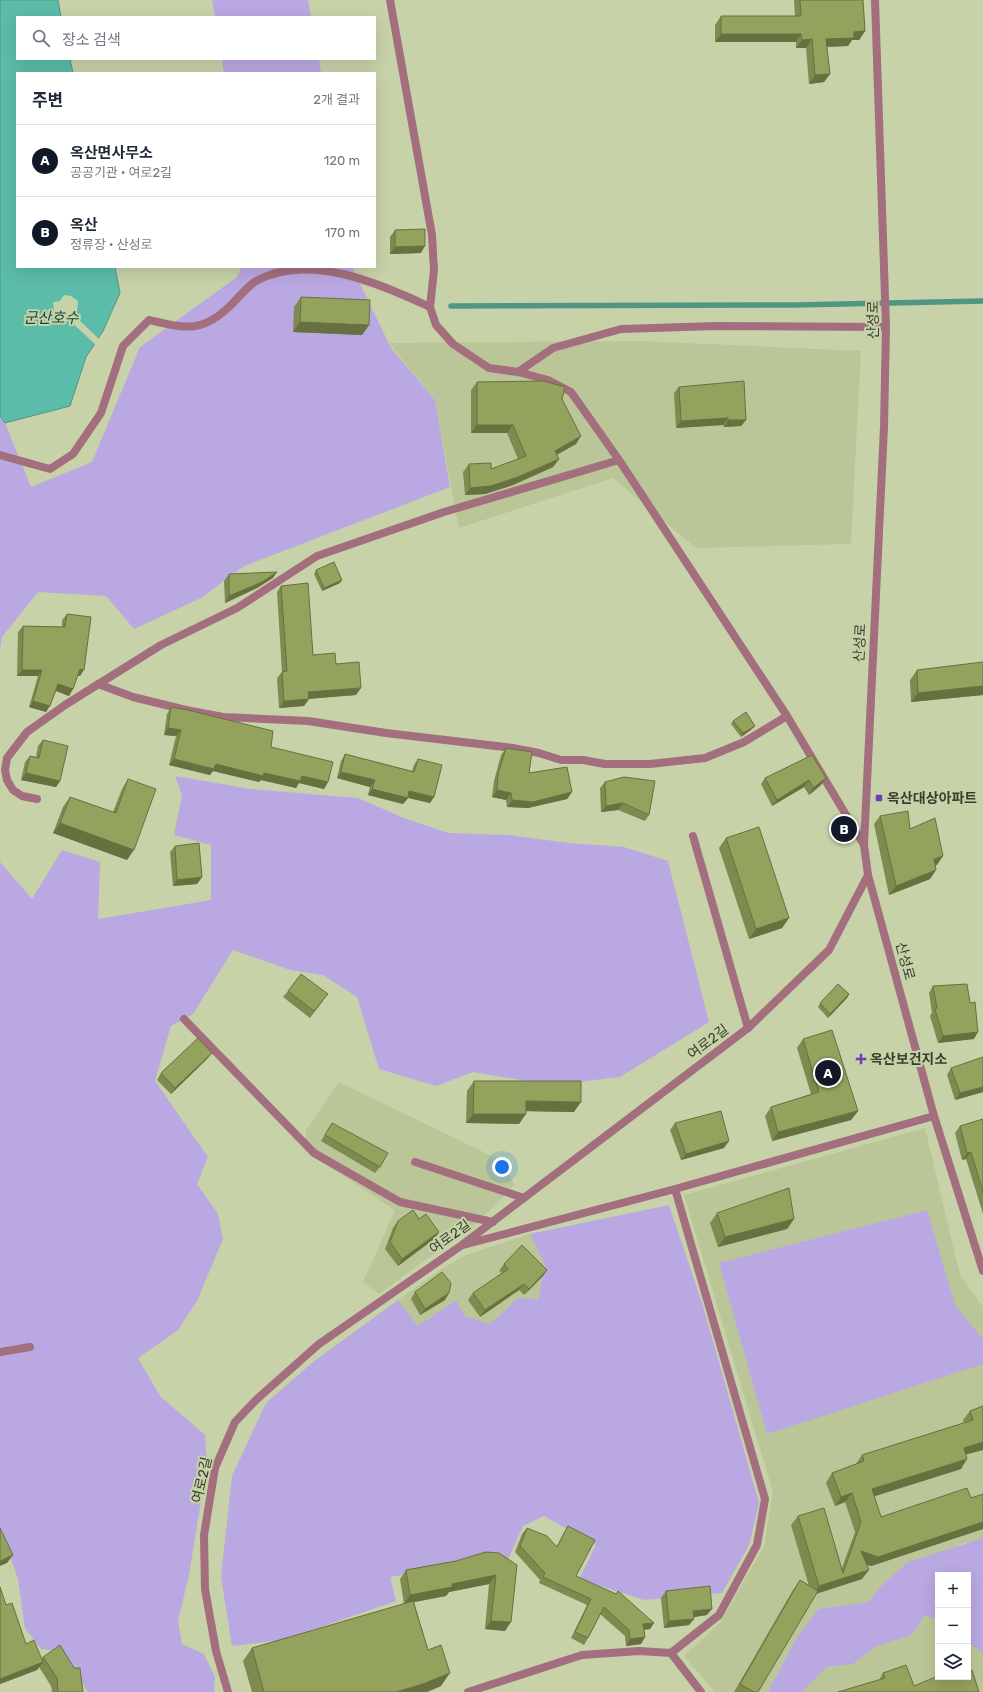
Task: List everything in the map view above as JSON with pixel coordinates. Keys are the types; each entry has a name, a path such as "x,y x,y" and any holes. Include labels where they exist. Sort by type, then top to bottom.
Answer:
{"street":[{"path":"390,0 432,235 434,270 430,307 436,325 453,344 489,368 518,372 548,380 571,392 618,460 787,716 864,845"},
{"name":"산성로","path":"875,0 886,327 883,434 864,845 868,875 934,1116 983,1271"},
{"path":"0,456 50,469 73,454 101,413 122,346 149,320 180,327 205,324 218,318 256,281 275,275 309,269 332,272 385,286 430,307"},
{"path":"518,372 553,348 621,329 716,326 886,327"},
{"path":"37,799 22,796 13,790 7,780 5,770 7,758 27,732 98,684 161,646 237,608 317,556 444,512 618,460"},
{"path":"98,684 133,696 186,710 223,717 308,721 386,733 513,748 540,753 561,760 583,760 605,764 650,764 704,758 744,742 787,716"},
{"path":"693,836 748,1028"},
{"name":"여로2길","path":"228,1692 216,1651 204,1589 204,1535 215,1468 235,1422 257,1399 320,1344 462,1245 748,1028 829,950 868,875"},
{"path":"184,1019 314,1153 400,1202 493,1222"},
{"path":"462,1245 675,1190 934,1116"},
{"path":"415,1162 524,1198"},
{"path":"468,1692 582,1655 639,1651 671,1653 719,1615 757,1545 765,1499 675,1190"},
{"path":"0,1352 30,1347"},
{"path":"671,1653 701,1692"}],"shaded area":[{"path":"212,0 308,0 311,16 215,16"},
{"path":"222,60 319,60 321,72 224,72"},
{"path":"241,268 352,268 391,348 435,400 450,487 244,566 201,598 134,629 106,596 38,592 2,637 0,650 0,416 5,423 31,487 92,462 140,347 237,277"},
{"path":"640,341 861,351 851,544 696,548 613,478 459,528 435,400 389,343"},
{"path":"175,776 251,789 358,798 404,818 448,833 508,835 569,843 624,847 668,861 709,1022 620,1077 551,1085 473,1072 436,1086 379,1069 357,997 323,975 290,970 233,950 193,1014 171,1026 155,1081 208,1157 197,1184 218,1214 223,1239 197,1301 178,1330 138,1358 160,1396 205,1435 207,1464 189,1575 178,1621 182,1644 204,1654 215,1677 214,1692 88,1692 64,1652 41,1649 25,1628 18,1579 0,1527 0,862 32,899 62,850 100,862 98,919 211,900 211,845 174,835 182,795"},
{"path":"339,1082 500,1160 515,1185 473,1226 379,1294 363,1282 395,1210 305,1151 306,1130"},
{"path":"925,1128 960,1275 983,1307 983,1538 958,1545 880,1587 869,1602 818,1609 796,1639 768,1692 715,1692 684,1656 720,1623 764,1546 773,1492 684,1195"},
{"path":"669,1205 703,1306 759,1503 749,1545 722,1593 644,1600 579,1579 596,1545 544,1516 523,1526 506,1564 447,1567 390,1577 396,1601 283,1640 232,1646 221,1577 232,1476 266,1403 313,1362 398,1300 418,1326 456,1300 465,1316 490,1324 518,1298 538,1299 545,1265 530,1234"},
{"path":"927,1210 955,1305 983,1339 983,1364 767,1434 719,1263"},
{"path":"530,1234 545,1265 538,1299 518,1298 490,1324 465,1316 455,1300 418,1326 398,1300 437,1272 466,1255"},
{"path":"983,1538 983,1653 971,1644 971,1572 935,1572 935,1619 925,1615 912,1635 877,1646 853,1664 827,1667 802,1692 768,1692 796,1639 818,1609 869,1602 880,1587 908,1562"},
{"path":"925,1615 935,1619 935,1680 971,1680 971,1644 983,1653 983,1692 802,1692 827,1667 853,1664 877,1646 912,1635"}],"water":[{"name":"군산호수","path":"0,0 58,0 61,16 16,16 16,60 70,60 73,72 16,72 16,268 115,268 120,293 103,331 86,357 70,406 5,423 0,416"}],"pier":[{"path":"64,295 71,296 78,301 77,311 74,315 100,340 96,345 67,318 54,310 53,302 60,301"}],"building":[{"path":"800,0 863,0 865,31 854,32 854,38 826,39 830,74 815,75 812,39 802,40 801,34 721,34 721,16 801,16"},
{"path":"425,229 425,246 395,247 395,230"},
{"path":"301,297 370,300 369,325 300,322"},
{"path":"544,381 565,387 562,399 581,436 555,451 559,459 518,477 491,486 470,488 469,464 491,463 491,469 526,456 513,425 477,425 477,382"},
{"path":"744,381 746,420 728,420 728,418 681,421 679,387"},
{"path":"334,562 342,580 324,588 316,570"},
{"path":"277,572 262,582 229,596 229,574"},
{"path":"308,583 313,655 335,653 336,664 359,662 361,688 308,692 309,699 284,701 282,672 287,671 281,586"},
{"path":"67,614 91,617 84,670 80,669 73,689 58,684 50,706 33,701 42,670 22,670 23,626 65,627"},
{"path":"983,662 983,686 918,693 917,670"},
{"path":"171,707 273,731 271,747 333,762 328,782 302,776 300,781 264,773 263,776 216,764 214,769 174,759 181,730 168,728"},
{"path":"746,712 755,726 743,733 733,721"},
{"path":"43,740 68,746 60,781 26,773 30,756 39,758"},
{"path":"506,748 532,752 529,773 567,767 572,792 533,802 512,800 511,793 497,790 498,774"},
{"path":"345,754 414,772 418,759 442,765 434,797 409,791 408,798 372,789 375,780 341,772"},
{"path":"812,755 826,778 813,788 809,780 777,800 765,778"},
{"path":"624,777 655,781 649,815 623,803 606,806 605,782"},
{"path":"128,779 156,789 134,850 60,823 70,797 116,813"},
{"path":"908,811 910,829 935,818 943,856 934,859 936,870 896,886 880,816"},
{"path":"759,827 789,918 756,929 726,838"},
{"path":"199,843 202,877 177,880 175,846"},
{"path":"301,974 328,994 314,1011 288,991"},
{"path":"838,984 849,994 830,1014 820,1003"},
{"path":"967,984 970,1003 975,1002 978,1032 943,1036 935,1009 937,1008 933,986"},
{"path":"832,1030 858,1111 778,1132 771,1107 819,1092 803,1039"},
{"path":"198,1038 212,1053 175,1088 161,1073"},
{"path":"983,1057 983,1087 960,1093 951,1068"},
{"path":"474,1081 581,1081 581,1102 526,1101 526,1114 473,1114"},
{"path":"721,1111 729,1141 686,1154 675,1123"},
{"path":"983,1119 983,1192 971,1152 967,1153 960,1126"},
{"path":"332,1123 388,1153 380,1167 325,1135"},
{"path":"789,1188 794,1219 725,1237 717,1213"},
{"path":"413,1210 419,1219 426,1214 439,1232 402,1259 390,1242 398,1221"},
{"path":"522,1245 547,1270 529,1289 524,1284 485,1310 473,1293 508,1269 504,1264"},
{"path":"442,1272 451,1283 449,1293 425,1309 415,1292"},
{"path":"983,1406 983,1442 964,1448 967,1459 872,1489 881,1517 967,1488 971,1498 983,1494 983,1522 878,1557 861,1551 869,1570 819,1586 798,1516 824,1508 843,1573 861,1522 852,1493 841,1497 832,1473 864,1461 862,1455 973,1420 970,1411"},
{"path":"568,1526 595,1540 576,1576 616,1594 618,1591 654,1623 643,1624 645,1637 630,1639 629,1630 604,1607 588,1638 575,1632 591,1599 543,1577 545,1573 520,1546 527,1528 547,1536 557,1547"},
{"path":"0,1528 13,1555 0,1561"},
{"path":"486,1552 499,1553 517,1565 511,1622 491,1621 496,1575 452,1584 452,1587 410,1595 406,1570 456,1561"},
{"path":"800,1580 818,1591 758,1692 754,1692 740,1684"},
{"path":"710,1586 712,1609 693,1611 694,1619 669,1621 666,1591"},
{"path":"0,1587 6,1605 12,1603 26,1644 34,1640 43,1662 0,1679"},
{"path":"413,1601 428,1650 441,1645 450,1673 423,1684 396,1692 264,1692 252,1648"},
{"path":"60,1645 74,1668 80,1668 83,1692 58,1692 57,1678 43,1657"},
{"path":"906,1665 914,1686 935,1677 935,1680 971,1680 972,1670 979,1692 838,1692 885,1678 883,1673"}],"waterway":[{"path":"451,306 796,305 983,301"}],"place":[{"name":"옥산대상아파트","path":"879,798"},
{"name":"옥산","path":"844,829"},
{"name":"옥산보건지소","path":"861,1059"},
{"name":"옥산면사무소","path":"828,1073"}]}
